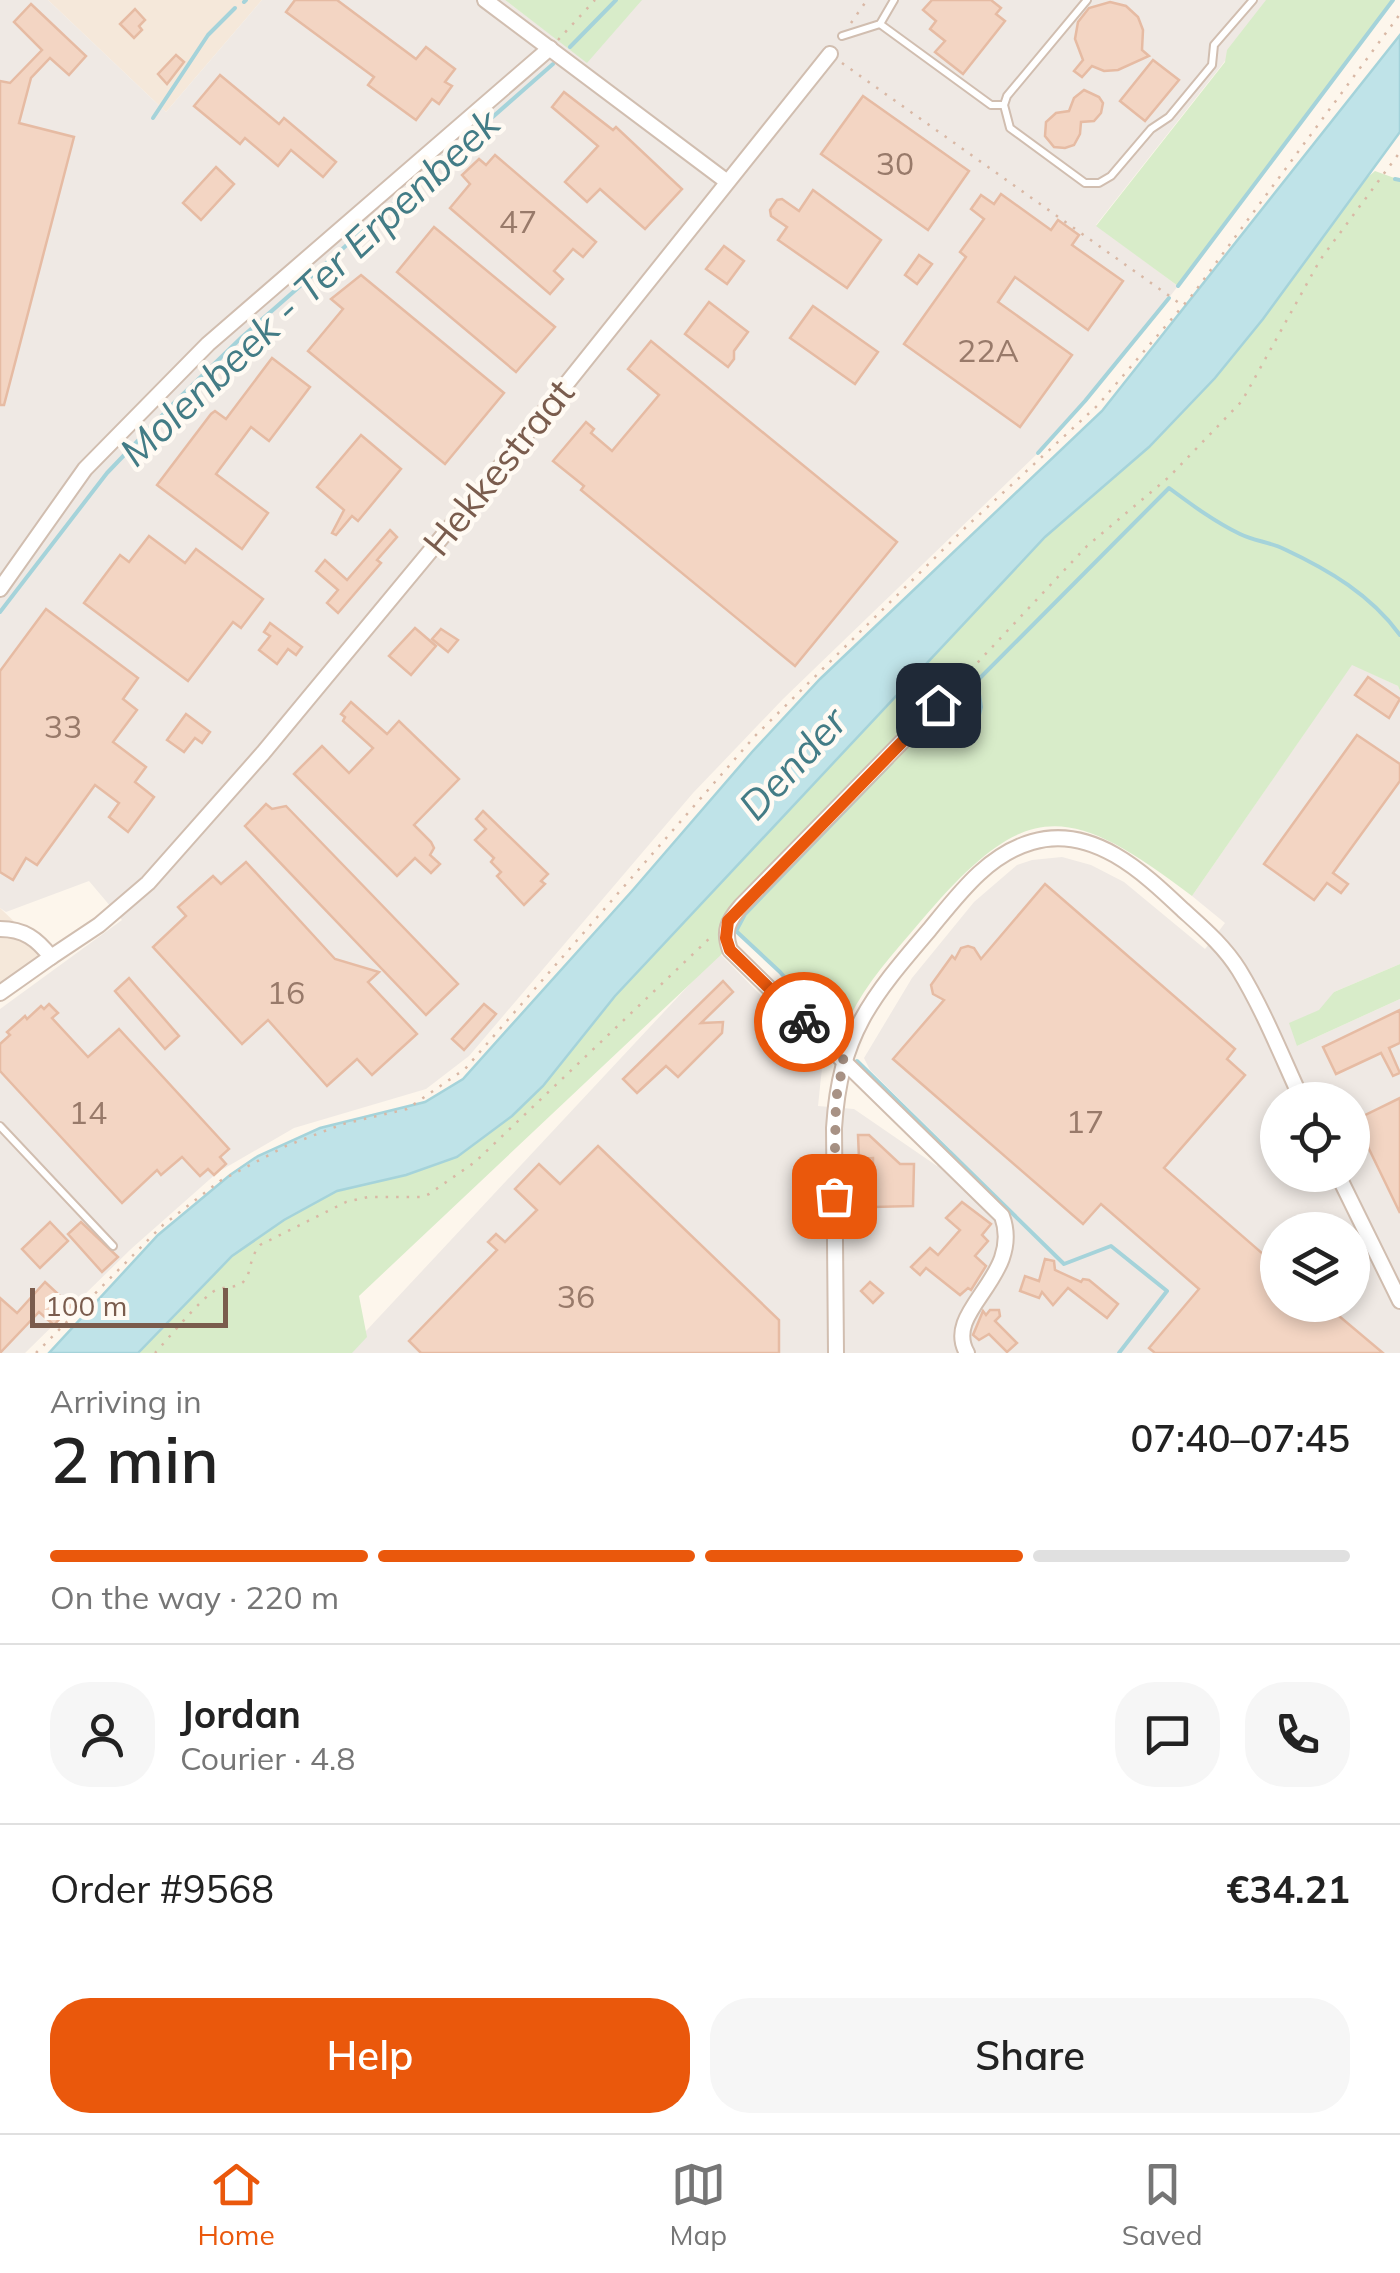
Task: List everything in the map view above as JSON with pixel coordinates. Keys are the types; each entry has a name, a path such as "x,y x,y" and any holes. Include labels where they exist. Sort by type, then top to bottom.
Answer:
{"street":[{"path":"486,0 726,181"},
{"path":"0,589 85,469 208,344 550,48"},
{"name":"Hekkestraat","path":"0,993 99,924 148,883 264,753 500,467 830,54"},
{"path":"938,705 728,921 726,938 730,950 1002,1216 1008,1232 1006,1250 963,1324 960,1335 967,1353"},
{"path":"836,1353 834,1128 844,1060 874,995 992,862 1033,841 1078,839 1120,858 1148,878 1224,949 1240,972 1293,1082"},
{"path":"0,929 20,930 51,957"},
{"path":"1346,1192 1400,1301"}],"lane":[{"path":"842,36 880,24 894,0"},
{"path":"1087,0 1007,96 1004,105 1010,128 1085,183 1098,183 1111,176 1151,129 1169,116 1212,65 1214,45 1253,0"},
{"path":"880,24 991,105 1004,105"},
{"path":"0,1126 113,1246"}],"path":[{"path":"550,48 595,0"},
{"path":"36,1353 163,1225 220,1182 286,1146 342,1124 406,1109 465,1069 755,736 967,526 1098,405 1183,306 1400,14"},
{"path":"830,54 1183,306"},
{"path":"938,705 1087,546 1169,477 1242,401 1320,260 1400,152"},
{"path":"155,1353 214,1290 243,1283 260,1245 346,1202 368,1197 422,1197 475,1162 728,921"}],"shaded area":[{"path":"0,0 48,0 166,112 262,0 505,0 582,58 640,0 1273,0 1096,225 1178,286 1038,453 783,699 693,793 469,1056 426,1089 294,1128 218,1172 131,1249 25,1353 0,1353 0,1009 122,920 89,881 6,912 0,908"},
{"path":"48,0 262,0 166,112"},
{"path":"1352,664 1398,686 1400,964 1334,992 1297,1046 1400,999 1400,1353 328,1353 366,1331 719,953 823,1058 818,1106 854,1109 937,1166 951,1150 870,1070 864,1058 912,978 974,902 1017,865 1062,857 1091,865 1124,882 1205,949 1225,923 1192,896"},
{"path":"0,908 51,957 0,993"}],"green space":[{"path":"505,0 642,0 587,63"},
{"path":"1266,0 1393,0 1178,286 1096,226 1225,62 1227,50"},
{"path":"1375,171 1400,180 1400,691 1398,686 1352,665 1192,896 1111,842 1078,829 1048,826 1019,834 989,852 920,922 864,992 840,1041 780,972 736,932 724,952 359,1296 367,1337 352,1353 138,1353 232,1256 284,1220 337,1191 406,1175 457,1157 543,1086 615,996 1045,537 1149,447 1215,378 1362,182"},
{"path":"1400,964 1400,999 1297,1046 1289,1023 1319,1010 1334,992"}],"water":[{"name":"Dender","path":"1400,35 1400,132 1215,378 1149,447 1045,537 615,996 543,1086 512,1116 457,1157 406,1175 337,1191 284,1220 232,1256 138,1353 49,1353 158,1235 258,1156 320,1128 425,1102 463,1079 820,679 1102,411"}],"building":[{"path":"295,0 337,0 416,59 426,47 455,69 445,82 452,86 439,104 432,99 416,120 368,85 374,77 286,12"},
{"path":"932,0 991,0 1001,8 996,14 1005,21 963,74 935,52 945,41 930,29 936,21 923,10"},
{"path":"1110,2 1126,6 1138,17 1143,30 1142,50 1149,56 1118,70 1104,71 1092,66 1082,77 1074,71 1083,60 1075,39 1078,22 1089,8"},
{"path":"31,4 86,56 69,75 50,58 31,78 19,123 74,137 4,405 0,405 0,81 10,83 42,50 14,22"},
{"path":"135,9 145,20 134,38 120,24"},
{"path":"176,55 184,62 167,84 158,74"},
{"path":"1153,60 1179,80 1145,121 1120,101"},
{"path":"220,75 279,124 284,118 336,162 323,177 291,150 278,166 245,138 240,144 194,106"},
{"path":"1084,90 1099,97 1103,103 1101,113 1094,121 1081,122 1074,145 1054,147 1045,136 1046,122 1056,113 1069,111 1074,98"},
{"path":"564,92 613,130 616,127 682,189 645,229 600,189 587,202 565,182 598,146 552,107"},
{"path":"863,96 969,171 928,230 821,154"},
{"path":"495,155 596,242 583,257 573,249 554,271 563,279 550,294 450,208 470,184 462,175 479,159 486,165"},
{"path":"216,167 234,184 201,220 183,203"},
{"path":"813,190 881,240 847,288 778,240 787,227 771,216 770,210 777,200 782,199 799,211"},
{"path":"1001,194 1051,230 1058,220 1079,235 1072,245 1123,281 1088,330 1015,277 998,302 1072,355 1020,427 904,344 966,257 960,252 984,219 971,209 981,195 994,204"},
{"path":"434,227 555,327 516,372 397,272"},
{"path":"724,246 744,261 727,284 706,269"},
{"path":"919,255 932,264 917,284 905,275"},
{"path":"361,275 504,393 445,464 308,351 343,309 331,299"},
{"path":"709,302 748,332 728,367 685,334"},
{"path":"813,306 878,352 855,384 790,338"},
{"path":"651,341 897,542 795,666 581,490 584,486 553,461 586,422 594,429 591,433 612,451 659,395 628,369"},
{"path":"272,358 310,387 269,441 251,427 216,474 268,513 242,549 157,485 211,414 215,411 226,419"},
{"path":"361,435 401,469 358,521 352,516 336,535 332,533 344,510 317,487"},
{"path":"390,530 397,537 377,560 381,563 338,613 327,603 338,590 316,571 325,560 347,580"},
{"path":"149,536 185,563 196,549 263,599 241,628 233,622 188,681 84,603 120,555 129,562"},
{"path":"46,609 138,678 123,699 137,710 113,742 146,767 135,782 154,797 128,832 109,817 119,803 95,785 37,865 26,858 13,880 0,872 0,671"},
{"path":"270,623 302,647 296,655 288,649 277,664 259,650 270,636 264,632"},
{"path":"415,628 436,646 411,675 389,656"},
{"path":"441,629 458,640 448,652 432,639"},
{"path":"1368,677 1400,699 1389,718 1355,695"},
{"path":"351,702 387,734 399,721 459,779 414,825 431,842 434,848 430,855 440,864 431,873 415,858 397,876 294,774 322,746 349,773 373,748 343,721 345,717 341,714"},
{"path":"186,714 210,732 202,743 195,738 184,752 167,740"},
{"path":"1357,735 1400,764 1400,781 1333,873 1348,884 1341,893 1327,883 1314,900 1264,864"},
{"path":"266,804 272,809 286,806 458,984 426,1015 245,826"},
{"path":"483,811 548,874 541,881 545,884 524,905 497,876 501,872 491,862 494,858 475,840 486,829 476,819"},
{"path":"246,862 335,959 379,972 368,982 417,1034 372,1075 357,1059 327,1086 268,1020 242,1044 153,947 186,916 178,907 213,876 221,884"},
{"path":"1045,884 1235,1049 1227,1059 1245,1075 1164,1168 1260,1251 1260,1322 1346,1322 1383,1353 1155,1353 1149,1348 1199,1289 1101,1204 1083,1224 893,1059 944,1000 933,994 931,985 952,956 955,959 961,948 968,946 981,959"},
{"path":"129,978 179,1036 165,1049 115,991"},
{"path":"723,981 733,992 701,1023 723,1022 722,1033 678,1077 666,1066 637,1093 623,1079"},
{"path":"49,1004 58,1013 52,1018 88,1057 119,1029 229,1149 220,1157 226,1164 214,1175 208,1169 200,1176 182,1157 161,1175 157,1170 122,1203 0,1071 0,1044 10,1035 7,1032 25,1016 27,1019"},
{"path":"484,1004 496,1014 464,1050 452,1039"},
{"path":"1400,1010 1400,1043 1389,1048 1400,1073 1393,1076 1381,1053 1336,1074 1323,1047"},
{"path":"1400,1098 1400,1213 1370,1151 1370,1113"},
{"path":"858,1135 869,1135 900,1164 914,1164 913,1206 873,1207 873,1158 859,1159"},
{"path":"598,1146 779,1320 779,1353 421,1353 409,1341 497,1250 488,1242 496,1234 505,1242 537,1210 515,1189 539,1164 560,1184"},
{"path":"962,1202 991,1224 982,1235 988,1241 975,1256 986,1266 971,1290 968,1288 960,1295 926,1268 920,1275 911,1267 930,1248 938,1255 960,1230 946,1218"},
{"path":"50,1222 68,1241 40,1268 22,1249"},
{"path":"81,1222 118,1257 102,1272 68,1234"},
{"path":"1045,1259 1054,1261 1055,1270 1081,1282 1089,1280 1118,1304 1107,1318 1068,1288 1053,1305 1042,1292 1039,1298 1020,1291 1025,1276 1039,1281"},
{"path":"45,1282 71,1306 54,1325 39,1312 0,1353 0,1298 17,1313"},
{"path":"870,1282 883,1293 873,1303 861,1291"},
{"path":"990,1310 999,1310 995,1321 1017,1343 1007,1352 989,1334 979,1340 973,1335 983,1311 986,1315"}],"waterway":[{"name":"Molenbeek - Ter Erpenbeek","path":"570,47 616,0"},
{"path":"1178,286 1393,0"},
{"path":"153,118 208,35 235,8"},
{"name":"Molenbeek - Ter Erpenbeek","path":"0,612 107,473 176,401 242,337 553,64"},
{"path":"1395,179 1400,180"},
{"path":"1038,453 1169,298"},
{"path":"926,726 965,729 978,719 981,707 977,681 1169,488 1231,529 1284,549 1333,575 1376,608 1400,635"},
{"path":"839,1040 780,972 736,931 745,914 892,762"},
{"path":"857,1061 1064,1264 1111,1246 1167,1291 1119,1353"}],"way so far":[{"path":"804,1022 844,1060 836,1099 834,1196"}],"route":[{"path":"804,1022 730,950 726,938 728,921 938,705"}]}
